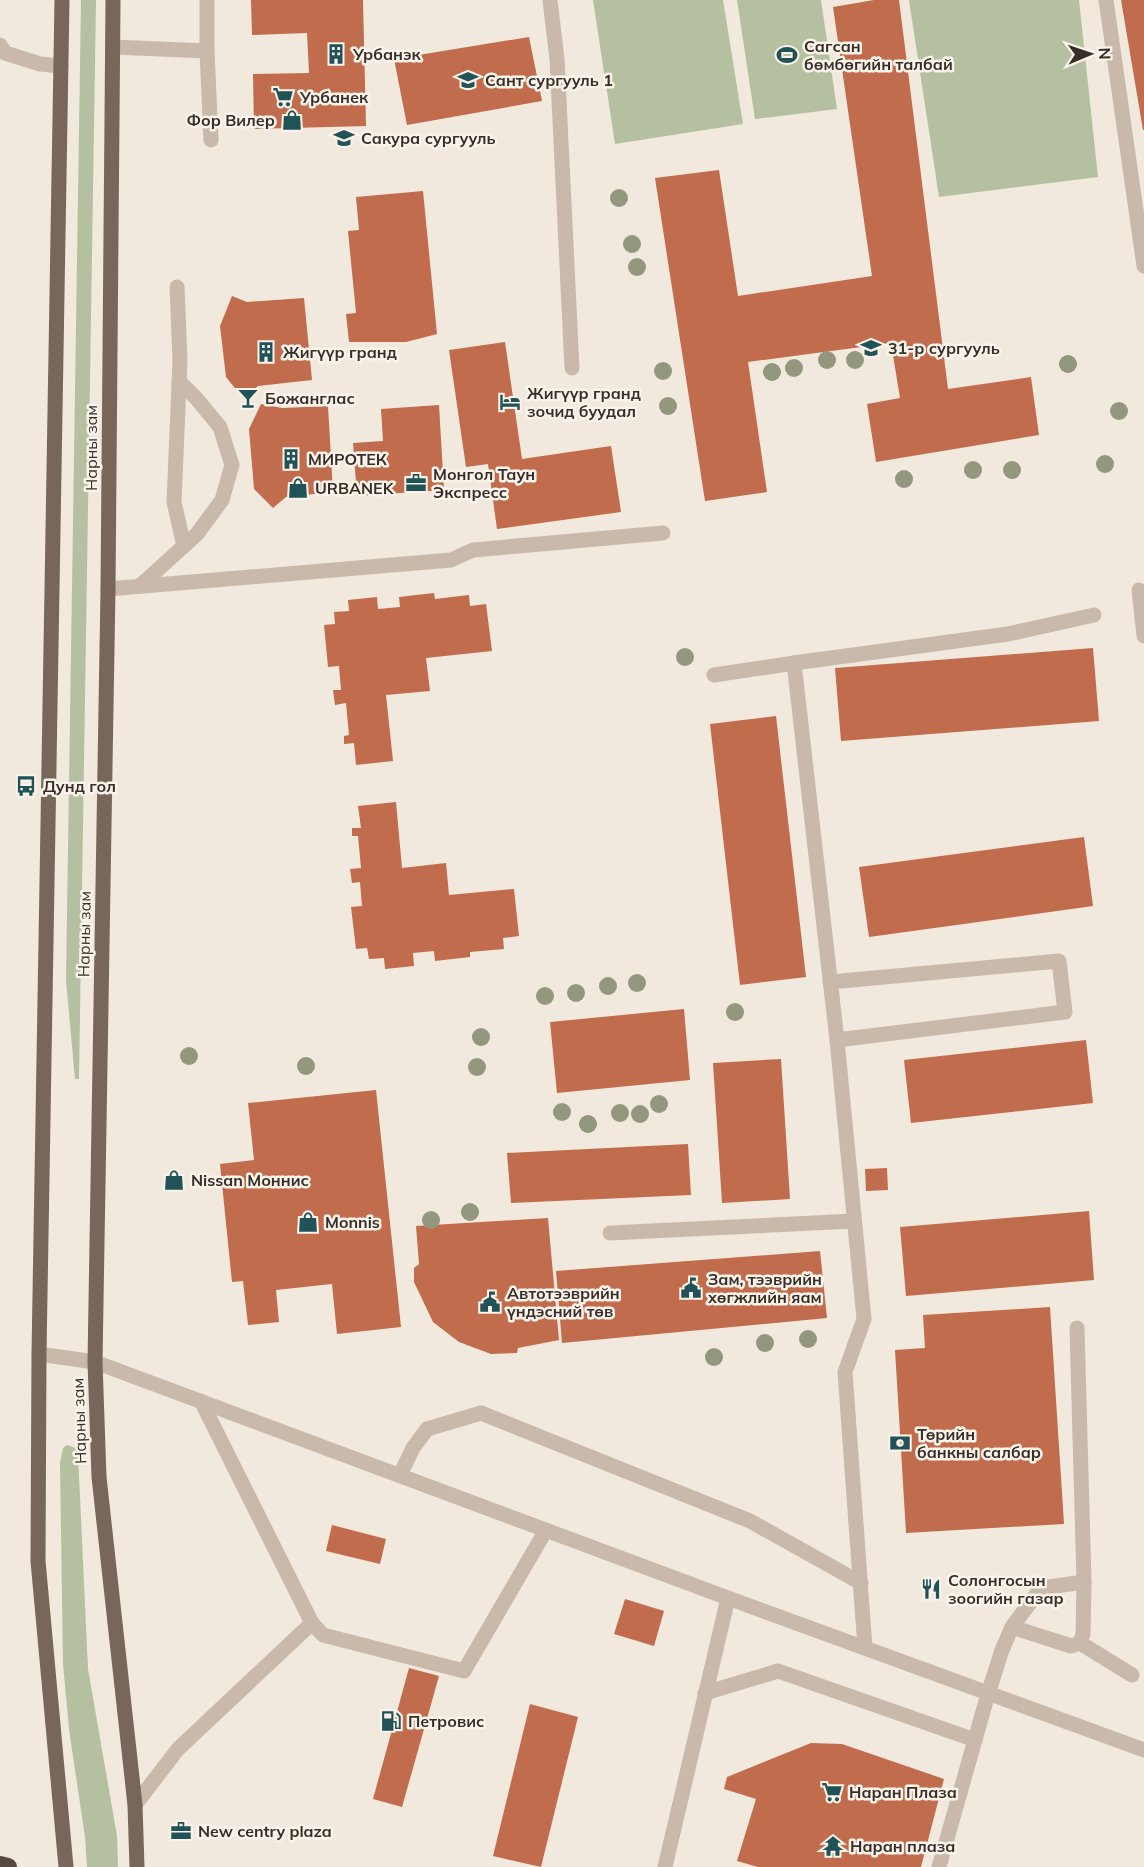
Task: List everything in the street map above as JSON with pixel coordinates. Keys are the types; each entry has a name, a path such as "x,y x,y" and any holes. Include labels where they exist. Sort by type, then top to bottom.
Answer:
{"highway":[{"path":"0,1865 8,1867"}],"main road":[{"path":"62,0 39,1354 38,1561 66,1867"},
{"name":"Нарны зам","path":"113,0 108,589 95,1362 99,1478 135,1805 137,1867"}],"street":[{"path":"207,0 211,140"},
{"path":"550,0 557,59 572,368"},
{"path":"1106,0 1144,266"},
{"path":"0,45 5,53 40,64 60,66"},
{"path":"113,47 207,51"},
{"path":"177,287 179,381 174,502 184,546"},
{"path":"141,585 197,534 222,500 232,465 220,427 179,381"},
{"path":"108,589 451,560 473,550 663,533"},
{"path":"1139,590 1144,636"},
{"path":"714,675 1008,634 1094,615"},
{"path":"794,663 837,1040 864,1319 845,1372 865,1648"},
{"path":"830,982 1059,961 1064,1002 1065,1012 837,1040"},
{"path":"610,1233 854,1221"},
{"path":"1077,1328 1084,1582 1083,1634 1080,1643"},
{"path":"39,1354 95,1362 728,1598 1143,1749"},
{"path":"201,1401 312,1623 323,1635 464,1671 546,1530"},
{"path":"400,1475 413,1448 427,1428 481,1413 750,1521 861,1583"},
{"path":"939,1867 988,1694 1011,1628 1038,1592 1050,1587 1084,1582"},
{"path":"665,1867 728,1598"},
{"path":"135,1805 178,1749 312,1623"},
{"path":"1011,1628 1071,1646 1080,1643"},
{"path":"1080,1643 1132,1675"},
{"path":"705,1694 778,1671 975,1740"}],"green space":[{"path":"81,0 96,0 79,1079 75,1079 66,980"},
{"path":"593,0 723,0 743,124 615,144"},
{"name":"Сагсан бөмбөгийн талбай","path":"737,0 821,0 837,109 755,119"},
{"path":"909,0 1079,0 1098,177 939,197"},
{"path":"67,1445 76,1448 78,1454 88,1669 117,1836 118,1867 87,1867 85,1837 69,1729 63,1664 60,1463 63,1448"}],"building":[{"name":"Урбанэк","path":"251,0 363,0 366,126 254,129 253,74 309,73 307,33 252,35"},
{"path":"874,0 899,0 948,389 1031,377 1039,435 876,462 867,404 900,398 891,343 748,362 767,492 705,501 655,178 719,170 738,296 872,276 833,7"},
{"path":"1121,0 1144,0 1144,130 1143,130"},
{"name":"Сант сургууль 1","path":"529,37 542,101 407,125 394,59"},
{"path":"423,191 437,334 406,342 349,342 346,314 356,313 348,231 359,230 356,197"},
{"name":"Жигүүр гранд","path":"232,296 247,302 304,298 312,380 258,386 243,398 226,377 220,326"},
{"path":"505,342 522,459 611,446 621,512 497,529 488,464 466,467 449,350"},
{"name":"МИРОТЕК","path":"261,404 282,408 328,406 333,492 286,497 273,508 254,489 249,429"},
{"path":"439,405 444,490 357,496 353,443 383,441 381,409"},
{"path":"434,593 435,599 469,595 470,606 486,604 492,651 426,658 430,691 386,695 393,761 356,765 354,743 344,744 344,736 349,735 346,703 335,705 333,690 341,690 339,666 328,667 324,625 335,624 334,612 349,611 348,600 377,597 378,609 400,607 399,597"},
{"path":"1093,648 1099,721 841,741 835,668"},
{"path":"776,716 806,977 740,985 710,724"},
{"path":"396,802 402,868 446,863 449,895 514,889 519,936 503,938 504,949 470,952 470,957 435,961 434,951 413,953 414,966 385,969 384,958 369,959 367,948 356,949 351,907 362,906 360,882 352,883 350,869 361,868 358,836 352,836 352,828 361,828 358,806"},
{"path":"1084,837 1093,906 869,937 859,867"},
{"path":"684,1009 690,1080 557,1093 550,1022"},
{"path":"1086,1040 1093,1103 911,1123 904,1060"},
{"path":"781,1059 790,1199 722,1203 713,1063"},
{"name":"Monnis","path":"376,1090 401,1327 337,1334 332,1284 276,1290 279,1322 248,1325 243,1281 232,1282 220,1164 254,1160 248,1103"},
{"path":"688,1144 691,1195 511,1203 507,1153"},
{"path":"887,1168 888,1190 866,1191 865,1169"},
{"path":"1089,1211 1094,1280 906,1296 900,1227"},
{"name":"Автотээврийн үндэсний төв","path":"548,1218 559,1340 518,1348 517,1353 491,1354 459,1342 433,1322 414,1282 414,1268 419,1264 416,1226"},
{"name":"Зам, тээврийн хөгжлийн яам","path":"820,1251 827,1318 562,1343 556,1271"},
{"path":"1050,1307 1064,1524 906,1533 895,1350 925,1348 923,1315"},
{"path":"332,1525 386,1539 380,1564 326,1551"},
{"path":"625,1599 664,1611 654,1646 614,1634"},
{"path":"409,1668 439,1676 402,1807 373,1799"},
{"path":"530,1704 578,1717 541,1867 493,1856"},
{"name":"Наран плаза","path":"811,1743 842,1744 944,1779 921,1867 758,1867 737,1861 756,1799 724,1789 727,1777"}],"place":[{"name":"Урбанэк","path":"336,54"},
{"name":"Сагсан бөмбөгийн талбай","path":"787,55"},
{"name":"Сант сургууль 1","path":"468,80"},
{"name":"Урбанек","path":"283,97"},
{"name":"Фор Вилер","path":"292,120"},
{"name":"Сакура сургууль","path":"344,138"},
{"name":"31-р сургууль","path":"871,348"},
{"name":"Жигүүр гранд","path":"266,352"},
{"name":"Божанглас","path":"248,398"},
{"name":"Жигүүр гранд зочид буудал","path":"510,402"},
{"name":"МИРОТЕК","path":"291,459"},
{"name":"Монгол Таун Экспресс","path":"416,483"},
{"name":"URBANEK","path":"298,488"},
{"name":"Дунд гол","path":"26,786"},
{"name":"Nissan Моннис","path":"174,1180"},
{"name":"Monnis","path":"308,1222"},
{"name":"Зам, тээврийн хөгжлийн яам","path":"691,1288"},
{"name":"Автотээврийн үндэсний төв","path":"490,1302"},
{"name":"Төрийн банкны салбар","path":"900,1443"},
{"name":"Солонгосын зоогийн газар","path":"931,1589"},
{"name":"Петровис","path":"391,1721"},
{"name":"Наран Плаза","path":"832,1792"},
{"name":"New centry plaza","path":"181,1831"},
{"name":"Наран плаза","path":"833,1846"}]}
